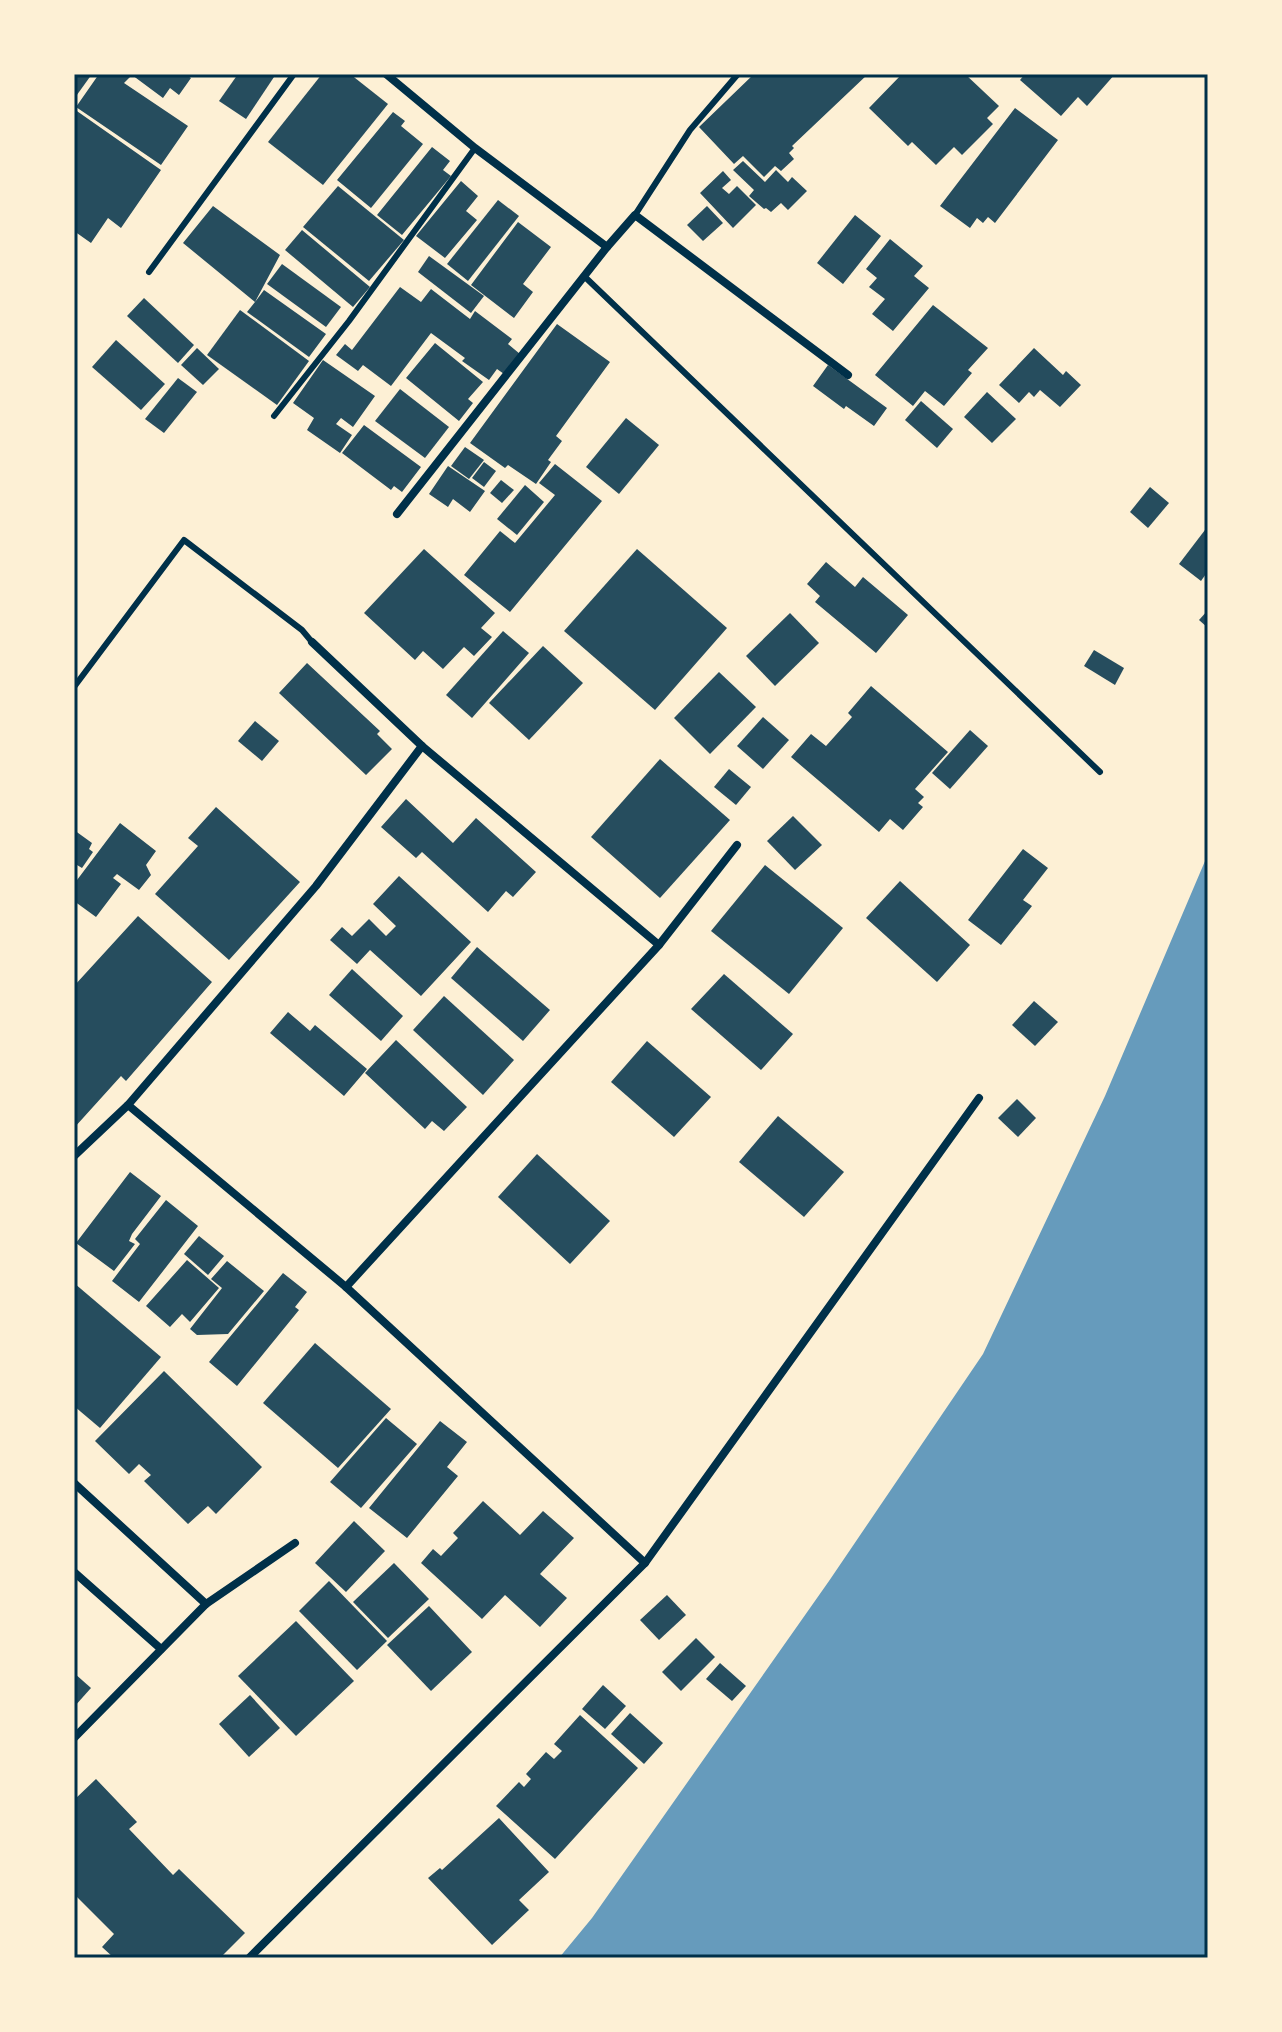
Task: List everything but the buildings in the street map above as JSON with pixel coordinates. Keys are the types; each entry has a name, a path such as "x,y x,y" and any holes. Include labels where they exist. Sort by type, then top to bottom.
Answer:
{"street":[{"path":"386,74 475,148 607,247"},
{"path":"397,514 635,215 848,375"},
{"path":"312,642 422,746 659,945"},
{"path":"74,1156 128,1105 316,886 422,746"},
{"path":"346,1287 659,945 737,845"},
{"path":"249,1958 645,1563 979,1098"},
{"path":"128,1105 346,1287 645,1563"},
{"path":"74,1483 206,1604"},
{"path":"74,1738 206,1604 295,1543"},
{"path":"74,1572 161,1649"}],"lane":[{"path":"149,272 294,74"},
{"path":"635,215 690,130 738,74"},
{"path":"274,416 349,321 475,148"},
{"path":"584,276 1100,772"},
{"path":"74,687 184,540 302,630 312,642"}],"water":[{"path":"1208,854 1208,1958 559,1958 592,1918 829,1581 983,1354 1105,1096"}]}
